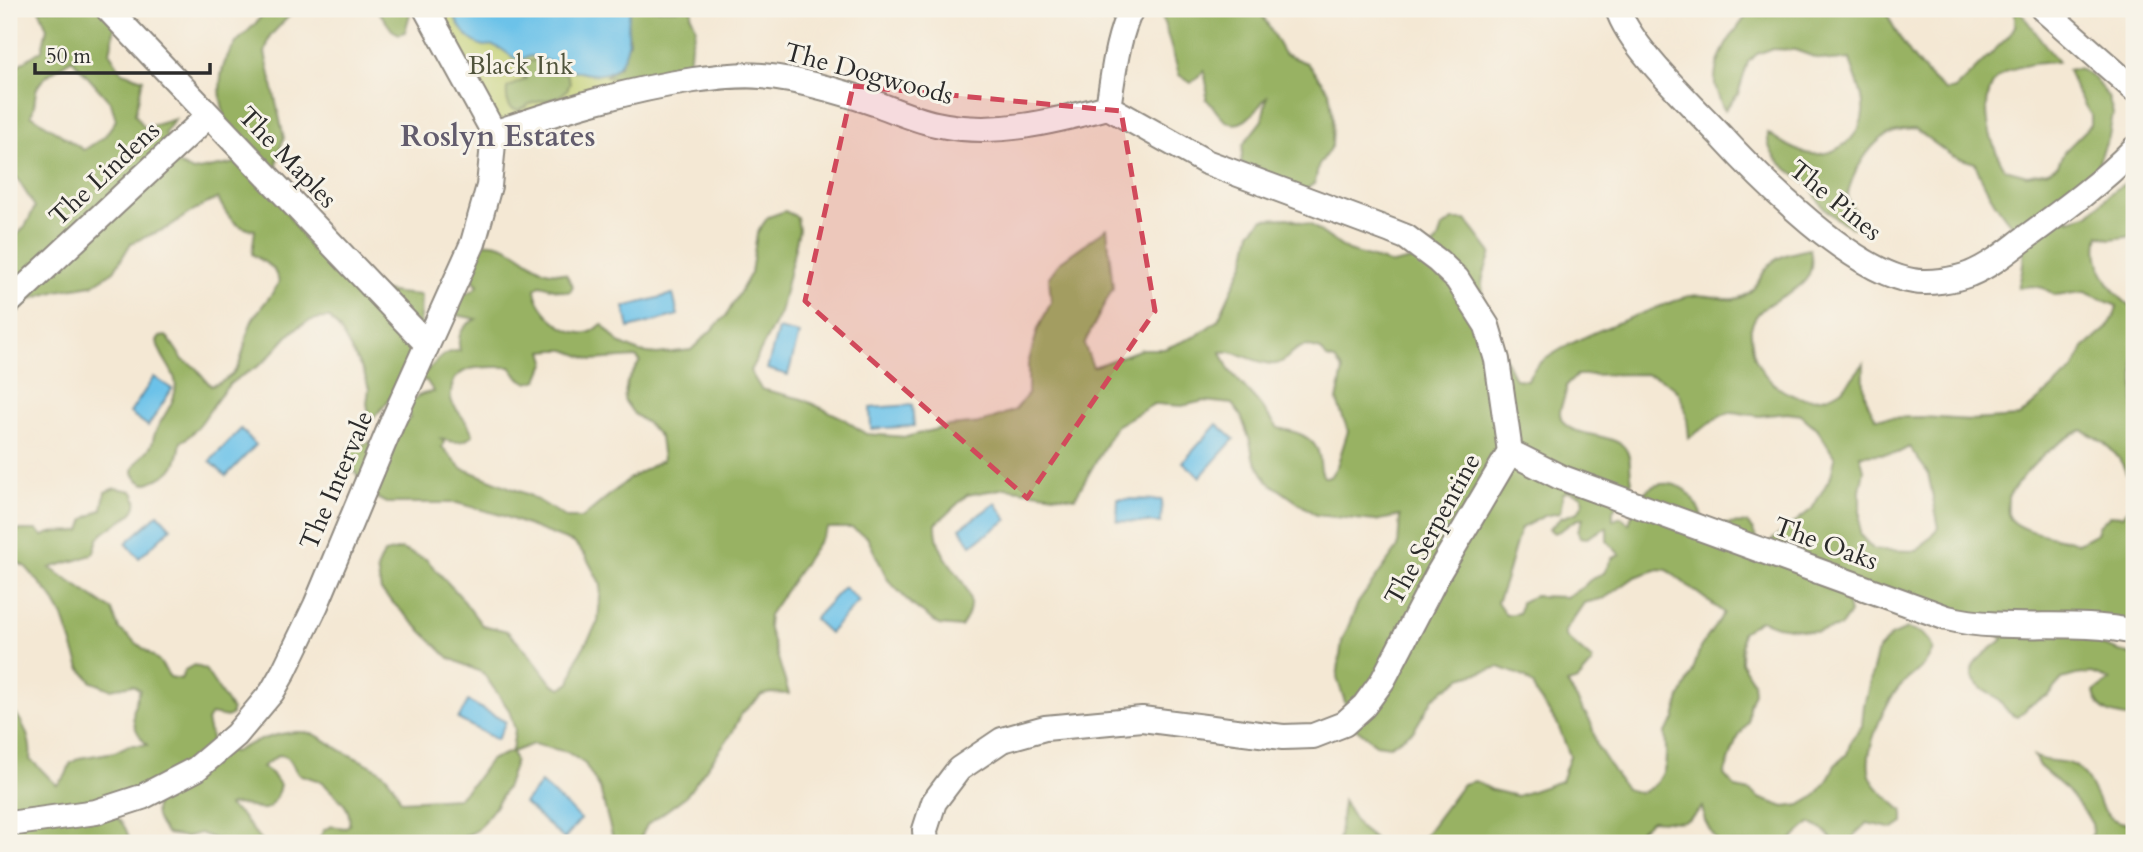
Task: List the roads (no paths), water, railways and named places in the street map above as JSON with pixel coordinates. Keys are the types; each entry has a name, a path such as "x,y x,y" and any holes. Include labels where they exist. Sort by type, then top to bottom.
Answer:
{"street":[{"name":"The Maples","path":"108,9 427,344"},
{"path":"426,9 494,133"},
{"path":"1108,107 1115,55 1131,9"},
{"name":"The Pines","path":"1618,9 1628,30 1656,66 1741,158 1826,235 1874,270 1914,282 1950,279 1990,264 2084,195 2134,149"},
{"path":"2043,9 2134,89"},
{"name":"The Dogwoods","path":"494,133 617,95 660,85 729,75 759,75 797,82 854,96 934,124 957,127 999,129 1051,122 1108,107"},
{"name":"The Serpentine","path":"926,843 925,830 934,802 959,769 1002,740 1045,728 1142,719 1299,737 1313,736 1344,724 1364,706 1383,680 1439,572 1510,452 1497,359 1487,326 1457,279 1438,261 1406,237 1206,162 1108,107"},
{"name":"The Lindens","path":"9,302 208,116"},
{"name":"The Intervale","path":"9,824 96,812 142,797 196,769 236,734 272,692 316,605 472,243 489,186 494,133"},
{"name":"The Oaks","path":"1510,452 1560,477 1947,618 1979,624 2068,624 2134,632"}],"water":[{"path":"451,9 631,9 626,51 619,65 609,72 597,74 584,73 531,56 514,58 501,48 477,44 463,31"},
{"path":"673,294 678,315 629,328 624,307"},
{"path":"778,329 799,334 788,375 767,369"},
{"path":"154,377 172,389 148,426 130,413"},
{"path":"912,405 914,426 871,429 870,408"},
{"path":"1217,424 1234,439 1200,477 1183,462"},
{"path":"241,429 256,445 226,476 210,461"},
{"path":"1118,499 1162,500 1161,523 1117,521"},
{"path":"996,503 1007,520 971,545 960,528"},
{"path":"158,514 171,528 139,558 126,543"},
{"path":"844,587 859,601 829,633 814,619"},
{"path":"468,701 506,722 497,740 458,719"},
{"path":"541,783 581,819 564,839 524,803"}],"district":[{"name":"Roslyn Estates","path":"498,136"}],"park label":[{"name":"Black Ink","path":"521,65"}]}
